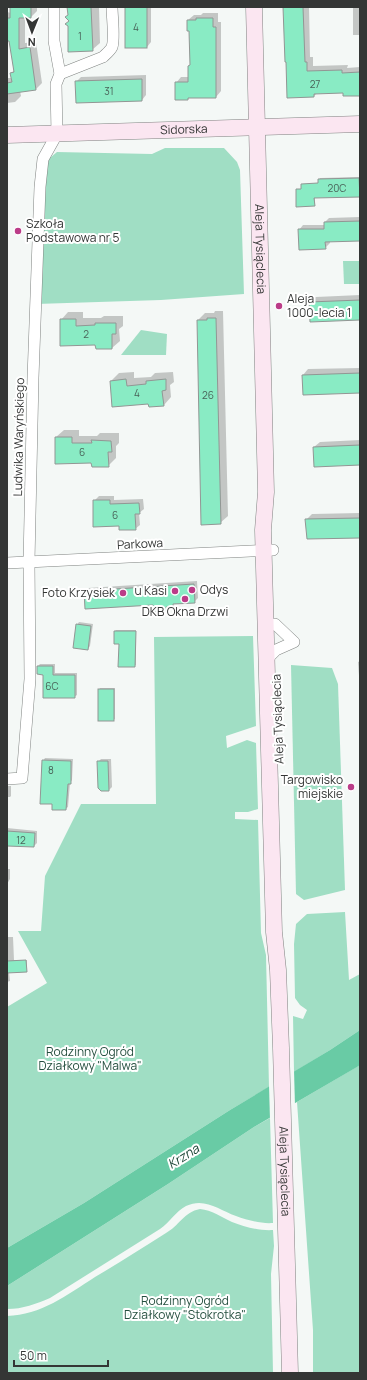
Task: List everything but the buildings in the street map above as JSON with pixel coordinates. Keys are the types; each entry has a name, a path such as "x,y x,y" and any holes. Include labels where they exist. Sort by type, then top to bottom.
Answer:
{"street":[{"path":"54,7 54,41 60,74 56,84 57,134"},
{"path":"60,74 103,57 112,47 112,7"},
{"name":"Aleja Tysiąclecia","path":"254,7 266,492 263,530 269,551 276,624 271,654"},
{"name":"Sidorska","path":"7,135 360,124"},
{"name":"Ludwika Waryńskiego","path":"7,778 22,778 30,679 29,562 33,378 40,187 43,159 57,134"},
{"name":"Aleja Tysiąclecia","path":"269,551 271,654 283,933 278,970 290,1373"},
{"name":"Parkowa","path":"7,563 269,551"},
{"path":"271,654 294,642 276,624"}],"green space":[{"path":"165,148 224,148 237,162 240,170 244,294 161,300 36,304 44,157 51,157 57,152 152,154"},
{"path":"343,261 360,261 360,284 344,284"},
{"path":"141,330 167,334 166,355 121,355"},
{"name":"Rodzinny Ogród Działkowy \"Malwa\"","path":"253,636 256,726 226,736 227,748 247,740 256,743 258,809 248,812 235,812 235,819 258,820 261,933 266,955 269,1087 230,1110 84,1203 7,1248 7,1007 47,983 18,931 41,931 45,876 81,804 156,804 154,637"},
{"path":"291,665 332,668 338,684 345,890 304,900 296,894"},
{"path":"345,912 349,980 360,974 360,1030 294,1072 293,1016 303,1019 307,1010 300,1005 295,998 294,944 296,924 307,914"},
{"path":"360,1065 360,1373 313,1373 313,1330 297,1102"},
{"path":"270,1118 273,1223 245,1219 212,1205 199,1203 186,1206 160,1229 50,1298 29,1306 7,1309 7,1286"},
{"name":"Rodzinny Ogród Działkowy \"Stokrotka\"","path":"200,1209 212,1212 242,1226 273,1230 274,1246 271,1274 273,1373 7,1373 7,1316 31,1312 53,1303 171,1230 190,1213"}],"water":[{"name":"Krzna","path":"360,1030 360,1065 254,1127 168,1184 7,1286 7,1248 84,1203 230,1110 330,1050"}],"pier":[{"path":"294,1070 295,1106 270,1120 269,1085"}],"place":[{"name":"Szkoła Podstawowa nr 5","path":"18,231"},
{"name":"Aleja 1000-lecia 1","path":"279,306"},
{"name":"Odys","path":"192,590"},
{"name":"u Kasi","path":"175,591"},
{"name":"Foto Krzysiek","path":"123,593"},
{"name":"DKB Okna Drzwi","path":"185,599"},
{"name":"Targowisko miejskie","path":"351,787"}]}
